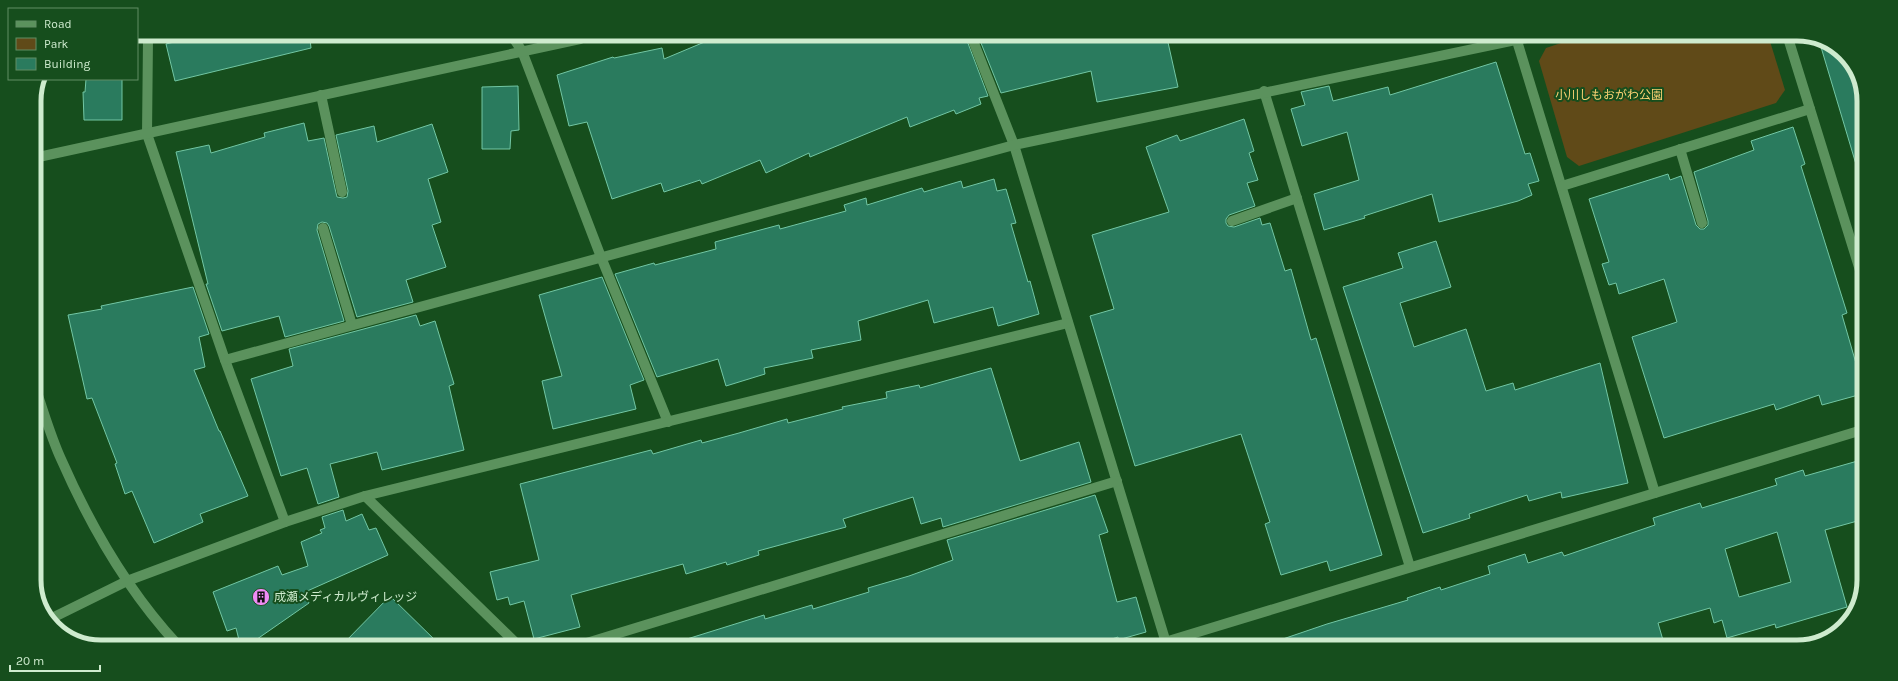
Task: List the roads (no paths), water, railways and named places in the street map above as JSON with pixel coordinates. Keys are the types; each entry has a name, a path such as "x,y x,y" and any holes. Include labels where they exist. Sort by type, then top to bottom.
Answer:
{"street":[{"path":"148,41 147,134 225,360 285,522"},
{"path":"515,41 522,51 601,257 668,422"},
{"path":"41,157 570,41"},
{"path":"973,41 1014,145 1166,640"},
{"path":"225,360 1014,145 1264,91 1512,41"},
{"path":"1523,41 1562,186 1655,493"},
{"path":"1789,41 1857,261"},
{"path":"1264,91 1410,567"},
{"path":"321,96 342,192"},
{"path":"1562,186 1810,109"},
{"path":"1680,149 1702,223"},
{"path":"1232,221 1297,198"},
{"path":"323,228 352,325"},
{"path":"53,617 127,581 285,522 365,496 1068,324"},
{"path":"41,404 60,457 94,530 127,581 173,640"},
{"path":"1180,640 1410,567 1857,432"},
{"path":"593,640 1117,481"},
{"path":"365,496 513,640"}],"place":[{"name":"成瀬メディカルヴィレッジ","path":"261,597"}],"park label":[{"name":"小川しもおがわ公園","path":"1609,95"}]}
